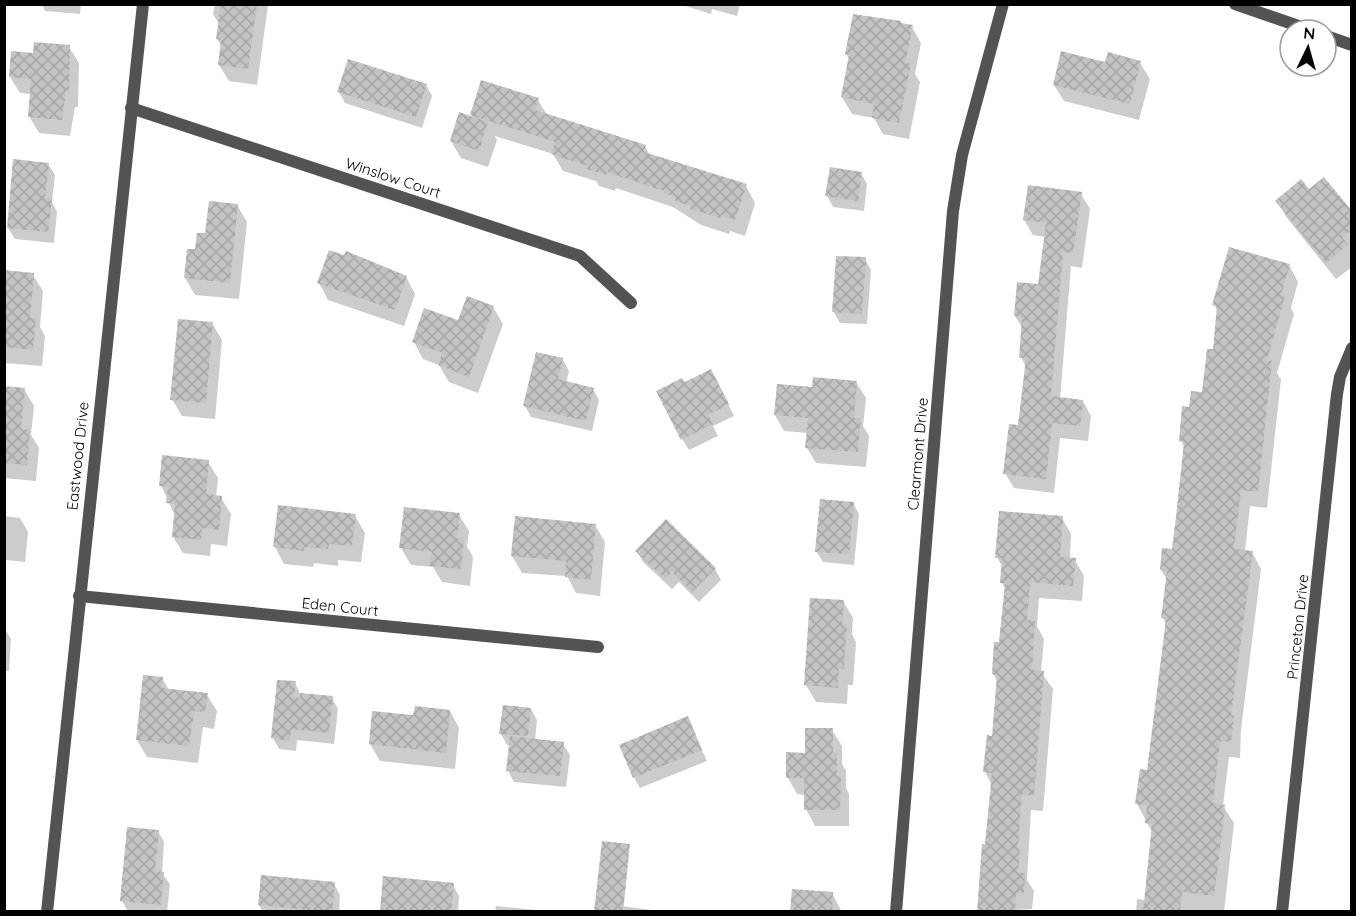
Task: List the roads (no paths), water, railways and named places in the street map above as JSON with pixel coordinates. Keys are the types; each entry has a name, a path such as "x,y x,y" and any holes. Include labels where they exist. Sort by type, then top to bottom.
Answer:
{"street":[{"name":"Eastwood Drive","path":"47,912 143,4"},
{"name":"Clearmont Drive","path":"896,912 953,211 962,155 1004,4"},
{"path":"1235,4 1278,19"},
{"name":"Winslow Court","path":"131,108 580,256 631,303"},
{"name":"Princeton Drive","path":"1282,912 1337,394 1340,377 1352,348"},
{"name":"Eden Court","path":"79,596 598,647"}]}
